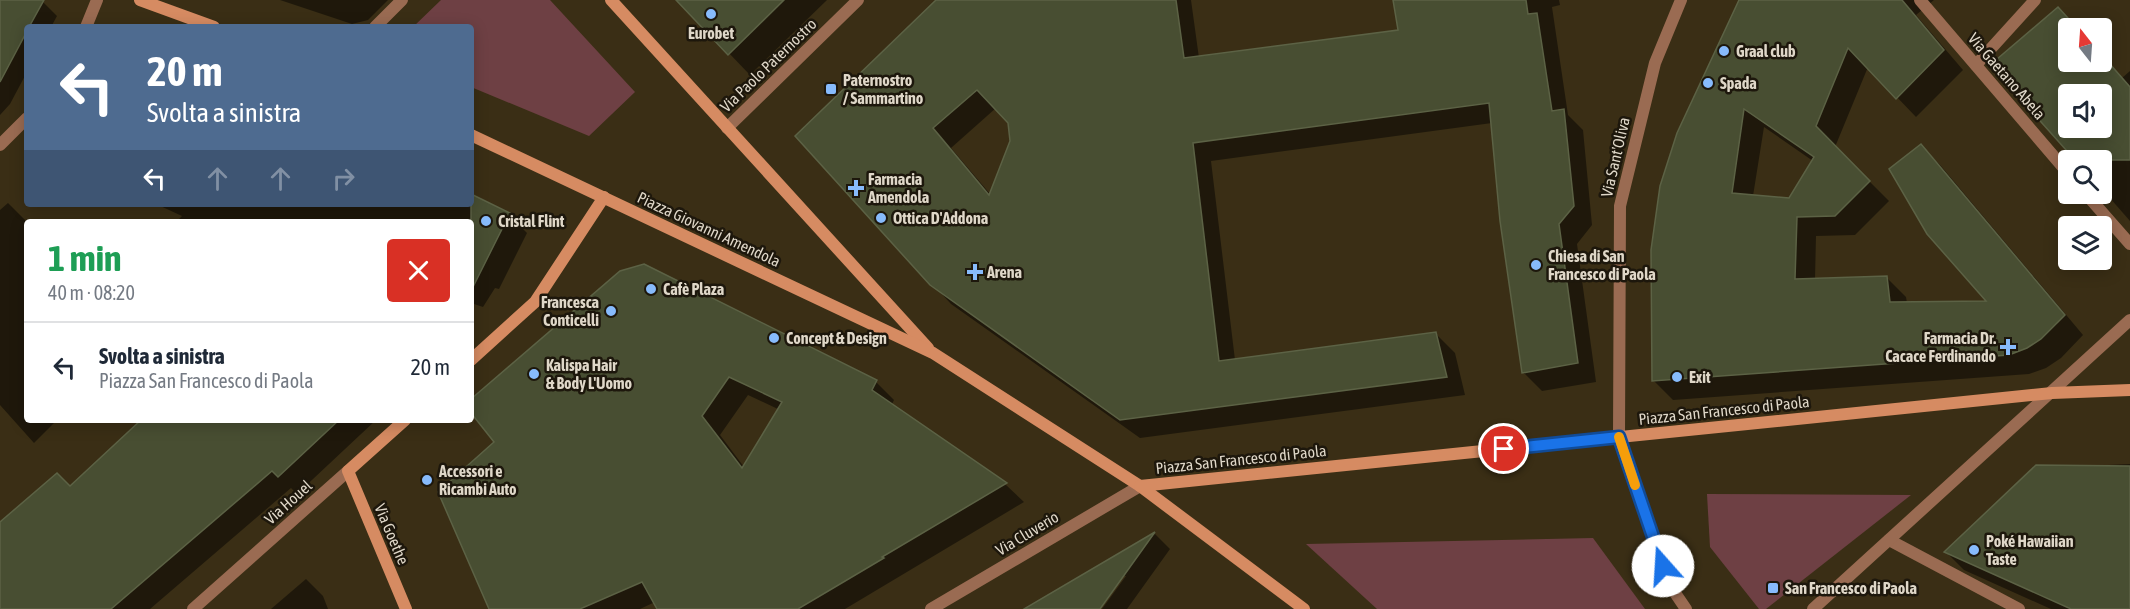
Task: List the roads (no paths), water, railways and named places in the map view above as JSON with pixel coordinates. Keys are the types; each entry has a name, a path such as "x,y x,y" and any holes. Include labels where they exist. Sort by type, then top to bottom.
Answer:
{"street":[{"path":"87,24 97,0"},
{"path":"140,0 206,24"},
{"path":"378,24 402,0"},
{"name":"Piazza Giovanni Amendola","path":"611,0 933,353"},
{"name":"Via Paolo Paternostro","path":"727,128 858,0"},
{"name":"Via Sant'Oliva","path":"1681,0 1654,63 1620,206 1619,437 1669,584 1686,609"},
{"name":"Via Gaetano Abela","path":"1920,0 2058,161"},
{"path":"1976,65 2035,0"},
{"path":"0,145 24,121"},
{"name":"Piazza Giovanni Amendola","path":"474,136 933,353 1140,486"},
{"path":"474,357 535,302 604,198"},
{"path":"2095,204 2130,244"},
{"path":"1813,609 2130,320"},
{"name":"Piazza San Francesco di Paola","path":"1140,486 2052,393 2130,390"},
{"name":"Via Houel","path":"193,609 402,423"},
{"name":"Via Goethe","path":"348,471 406,609"},
{"name":"Piazza San Francesco di Paola","path":"1140,486 1304,609"},
{"name":"Via Cluverio","path":"931,609 1140,486"},
{"path":"1889,540 2019,609"}],"place":[{"name":"Eurobet","path":"711,14"},
{"name":"Graal club","path":"1724,51"},
{"name":"Spada","path":"1708,83"},
{"name":"Paternostro / Sammartino","path":"831,89"},
{"name":"Farmacia Amendola","path":"856,188"},
{"name":"Ottica D'Addona","path":"881,218"},
{"name":"Cristal Flint","path":"486,221"},
{"name":"Chiesa di San Francesco di Paola","path":"1536,265"},
{"name":"Arena","path":"975,272"},
{"name":"Cafè Plaza","path":"651,289"},
{"name":"Francesca Conticelli","path":"611,311"},
{"name":"Concept & Design","path":"774,338"},
{"name":"Farmacia Dr. Cacace Ferdinando","path":"2008,347"},
{"name":"Kalispa Hair & Body L'Uomo","path":"534,374"},
{"name":"Exit","path":"1677,377"},
{"name":"Accessori e Ricambi Auto","path":"427,480"},
{"name":"Poké Hawaiian Taste","path":"1974,550"},
{"name":"San Francesco di Paola","path":"1773,588"}]}
